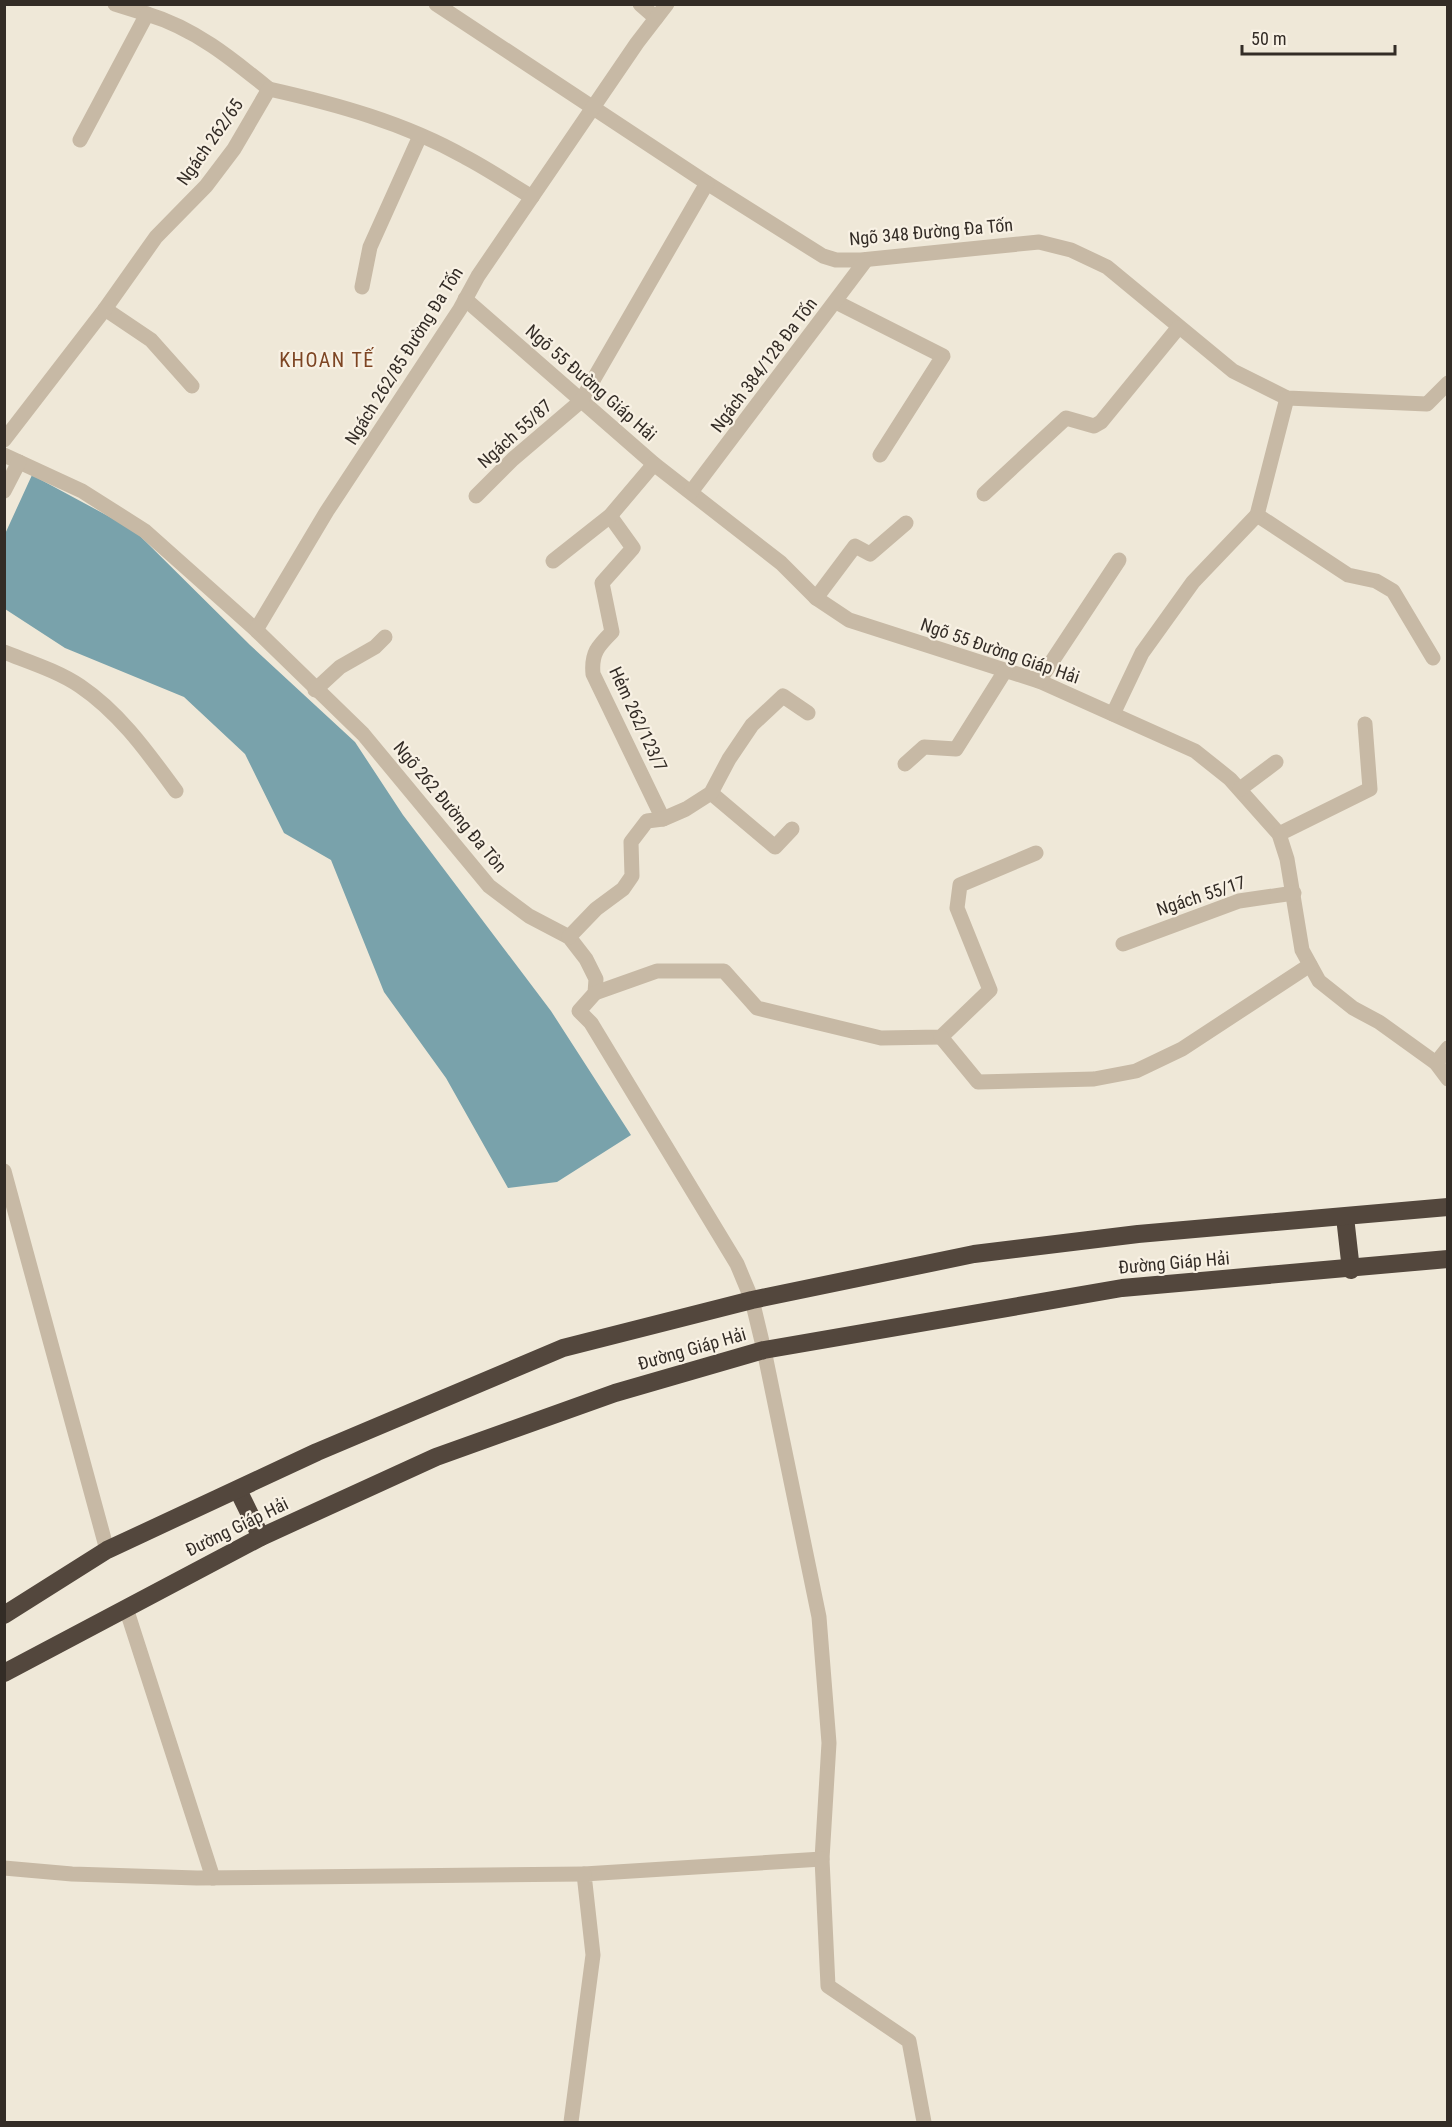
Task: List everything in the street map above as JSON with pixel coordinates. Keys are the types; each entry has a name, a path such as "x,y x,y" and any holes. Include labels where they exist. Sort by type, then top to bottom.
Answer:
{"highway":[{"name":"Đường Giáp Hải","path":"4,1615 107,1550 317,1452 563,1348 752,1300 974,1254 1138,1234 1448,1207"},
{"path":"1345,1217 1351,1270"},
{"name":"Đường Giáp Hải","path":"4,1673 261,1537 436,1457 615,1393 764,1350 1122,1288 1351,1270 1448,1259"},
{"path":"238,1490 261,1537"}],"street":[{"path":"115,4 186,28 232,58 269,89 329,102 420,136 464,156 532,197"},
{"name":"Ngõ 348 Đường Đa Tốn","path":"435,4 593,109 823,256 836,260 866,260 1039,242 1071,250 1107,267 1178,328 1233,371 1287,398 1427,404 1448,383"},
{"path":"640,4 656,18"},
{"name":"Ngách 262/85 Đường Đa Tốn","path":"256,630 327,511 478,276 667,4"},
{"path":"80,140 147,14"},
{"name":"Ngách 262/65","path":"4,440 105,309 156,237 192,203 234,149 269,89"},
{"path":"362,287 370,247 420,136"},
{"name":"Ngách 55/87","path":"476,496 513,459 581,401 707,183"},
{"name":"Ngách 384/128 Đa Tốn","path":"692,492 866,260"},
{"name":"Ngõ 55 Đường Giáp Hải","path":"465,299 654,464 781,563 816,598 849,620 1039,681 1195,751 1240,789 1279,834 1293,893 1302,950 1319,981 1353,1008 1379,1022 1436,1063 1448,1078"},
{"path":"836,302 942,356 880,455"},
{"path":"105,309 151,340 192,386"},
{"path":"984,494 1066,418 1095,426 1101,422 1178,328"},
{"path":"1113,714 1142,653 1193,582 1257,515 1287,398"},
{"name":"Ngõ 262 Đường Đa Tôn","path":"4,455 82,491 145,531 256,630 315,690 363,734 489,886 529,916 569,938 586,959 596,979 595,993"},
{"path":"4,491 19,462"},
{"path":"553,561 610,516 654,464"},
{"path":"1257,515 1348,575 1376,581 1393,591 1433,657"},
{"name":"Hẻm 262/123/7","path":"610,516 633,548 602,583 612,632 596,648 592,660 593,674 663,819"},
{"path":"816,598 855,546 870,554 906,524"},
{"path":"1039,681 1119,560"},
{"path":"315,690 340,668 380,644 385,637"},
{"path":"4,652 78,685 110,710 143,746 177,791"},
{"path":"905,764 924,747 956,749 1005,671"},
{"path":"569,938 596,909 623,889 633,876 631,842 647,821 663,819 686,809 711,793 729,759 752,725 783,696 808,713"},
{"path":"1279,834 1370,789 1365,724"},
{"path":"1240,789 1276,762"},
{"path":"711,793 775,847 792,829"},
{"path":"924,2122 909,2041 828,1986 822,1859 829,1743 819,1617 752,1300 737,1264 591,1023 579,1011 595,993 657,971 724,971 757,1008 881,1038 941,1037 990,990 957,908 960,885 1036,852"},
{"name":"Ngách 55/17","path":"1123,944 1239,901 1293,893"},
{"path":"941,1037 978,1082 1094,1079 1136,1071 1182,1049 1310,965"},
{"path":"1436,1063 1448,1048"},
{"path":"4,1171 107,1550"},
{"path":"126,1608 213,1878"},
{"path":"4,1868 72,1874 213,1878 584,1874 822,1859"},
{"path":"571,2122 593,1955 584,1874"}],"water":[{"path":"32,475 134,530 250,645 355,742 403,815 551,1011 631,1135 557,1182 508,1188 446,1078 384,992 331,860 284,833 245,754 184,697 65,648 5,609 5,534"}],"district":[{"name":"KHOAN TẾ","path":"327,360"}]}
